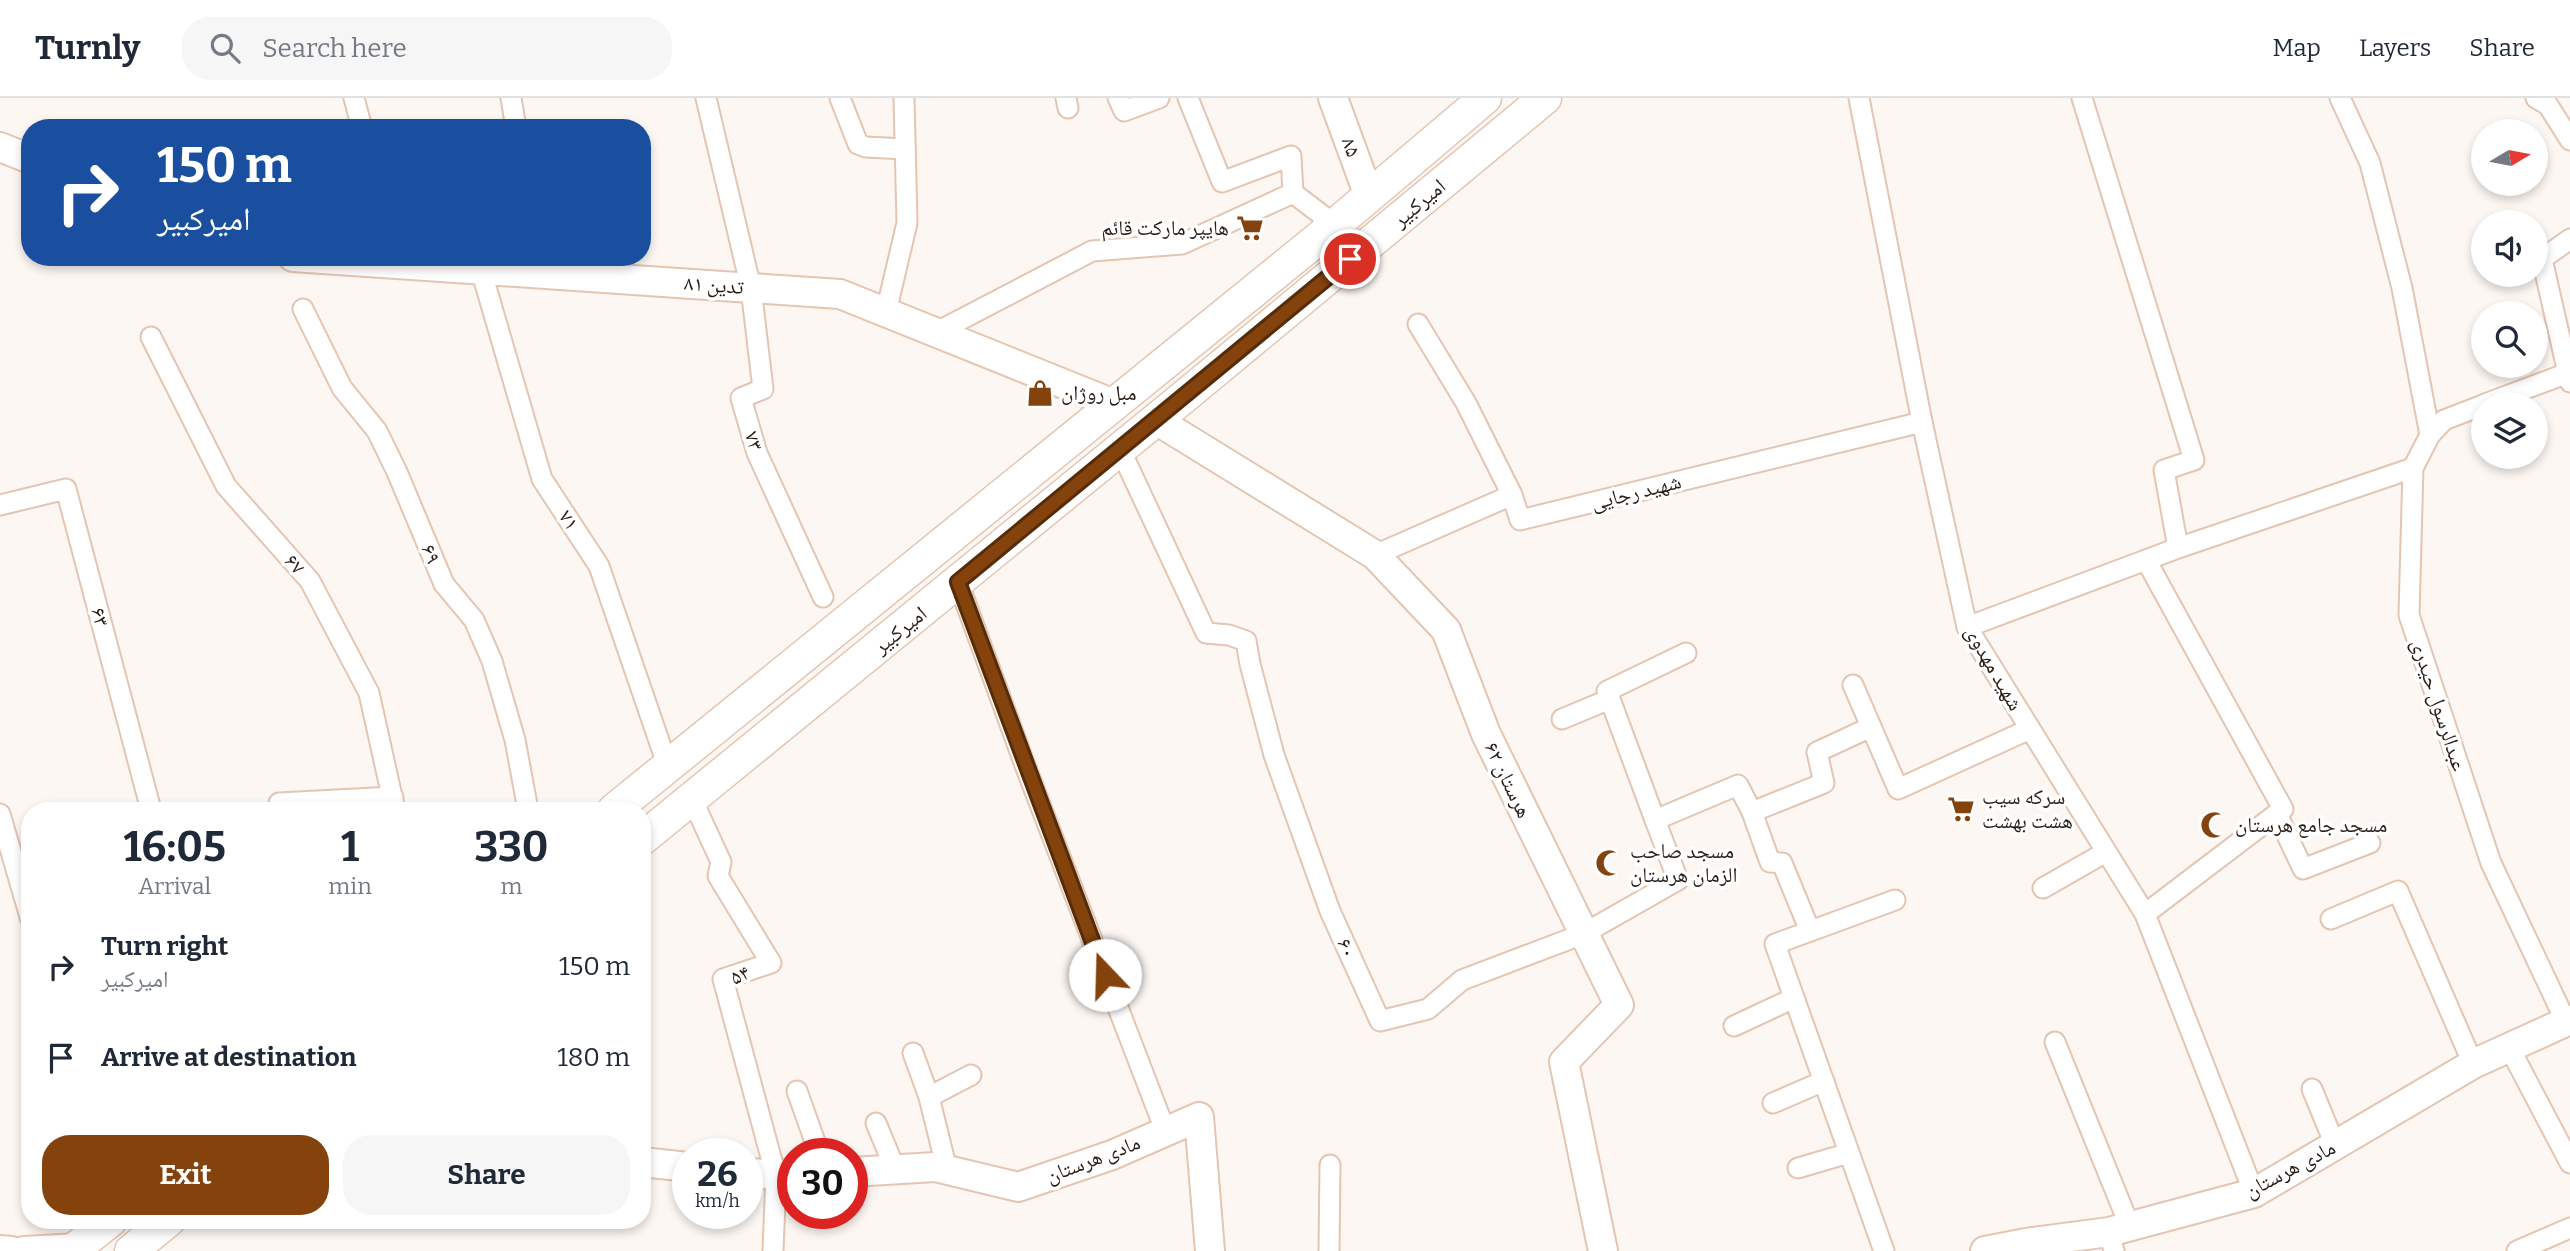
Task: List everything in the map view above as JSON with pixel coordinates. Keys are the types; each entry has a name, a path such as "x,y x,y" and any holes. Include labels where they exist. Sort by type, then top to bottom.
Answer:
{"main road":[{"name":"امیرکبیر","path":"624,802 1335,225 1485,98"},
{"path":"1496,98 1516,122"},
{"name":"امیرکبیر","path":"651,832 1545,98"},
{"path":"75,1249 100,1229"},
{"path":"131,1251 158,1229"}],"street":[{"path":"354,98 360,119"},
{"path":"511,98 514,119"},
{"path":"706,98 751,288"},
{"path":"841,98 858,144 866,147 905,149"},
{"path":"886,312 907,223 904,98"},
{"path":"1118,98 1124,111 1159,98"},
{"name":"۸۵","path":"1333,98 1369,196"},
{"name":"شهید مهدوی","path":"1859,98 1922,422 1967,627 2145,914 2254,1193"},
{"path":"2082,98 2194,460 2164,470 2178,548"},
{"path":"2340,98 2370,163 2402,288 2430,435"},
{"path":"2536,98 2548,105 2570,140"},
{"path":"1193,100 1222,182 1291,156 1293,192 1335,225"},
{"path":"0,147 21,155"},
{"path":"937,332 1092,251 1182,244 1293,192"},
{"path":"2569,377 2542,259 2570,239"},
{"name":"تدین ۸۱","path":"499,266 840,293 1114,404"},
{"name":"۷۱","path":"499,266 542,480 599,566 668,767"},
{"name":"۷۳","path":"751,288 763,389 741,398 757,453 823,597"},
{"name":"۶۹","path":"303,309 342,388 377,432 397,472 443,584 474,620 492,661 515,740 527,802"},
{"path":"1375,555 1512,495 1466,402 1418,324"},
{"name":"۶۷","path":"151,338 226,486 310,581 369,693 394,802"},
{"name":"عبدالرسول حیدری","path":"2523,392 2569,377"},
{"name":"عبدالرسول حیدری","path":"2471,410 2444,420 2430,435 2413,468 2409,615 2491,863 2568,1021"},
{"name":"هرستان ۶۲","path":"1156,420 1375,555 1446,629 1486,734 1619,1005 1564,1062 1603,1251"},
{"name":"شهید رجایی","path":"1512,495 1520,520 1922,422"},
{"name":"۶۰","path":"1120,449 1206,633 1229,635 1246,641 1274,755 1331,911 1380,1021 1428,1009 1462,980 1583,934 1678,880 1655,820"},
{"path":"1967,627 2178,548 2413,468"},
{"name":"۶۳","path":"0,505 66,489 149,802"},
{"path":"2145,914 2283,809 2146,560"},
{"path":"958,582 1165,1130"},
{"path":"1686,653 1607,691 1655,820 1738,785 1752,812 1770,862 1782,863 1810,931"},
{"path":"1853,685 1898,789 2030,729"},
{"path":"1562,719 1610,699"},
{"path":"1752,812 1825,783 1817,751 1871,727"},
{"name":"۵۴","path":"692,799 720,862 718,876 771,963 723,979 777,1151"},
{"path":"0,814 21,886"},
{"path":"2277,814 2302,869 2370,843"},
{"path":"2043,888 2106,852"},
{"path":"2330,919 2398,891 2473,1064"},
{"path":"1884,1251 1775,944 1895,900"},
{"path":"1734,1026 1794,998"},
{"name":"مادی هرستان","path":"1985,1251 2026,1243 2118,1237 2254,1193 2473,1064 2568,1021"},
{"path":"2055,1042 2118,1237"},
{"path":"2509,1047 2570,1163"},
{"path":"913,1053 929,1097 947,1170"},
{"path":"929,1097 971,1075"},
{"path":"1773,1102 1824,1081"},
{"path":"2312,1089 2335,1145"},
{"path":"797,1091 814,1138"},
{"name":"مادی هرستان","path":"868,1171 935,1167 1018,1188 1112,1155 1199,1117 1210,1251"},
{"path":"876,1124 895,1169"},
{"path":"1798,1168 1849,1153"},
{"path":"651,1163 672,1165"},
{"path":"1329,1251 1330,1165"},
{"path":"773,1251 777,1226"},
{"path":"2517,1251 2570,1228"},
{"path":"24,1251 75,1249"},
{"path":"0,1250 11,1251"}],"place":[{"name":"هایپر مارکت قائم","path":"1250,228"},
{"name":"مبل روژان","path":"1040,393"},
{"name":"سرکه سیب هشت بهشت","path":"1961,809"},
{"name":"مسجد جامع هرستان","path":"2214,825"},
{"name":"مسجد صاحب الزمان هرستان","path":"1609,863"}],"route":[{"path":"1105,975 958,582 1350,259"}]}
